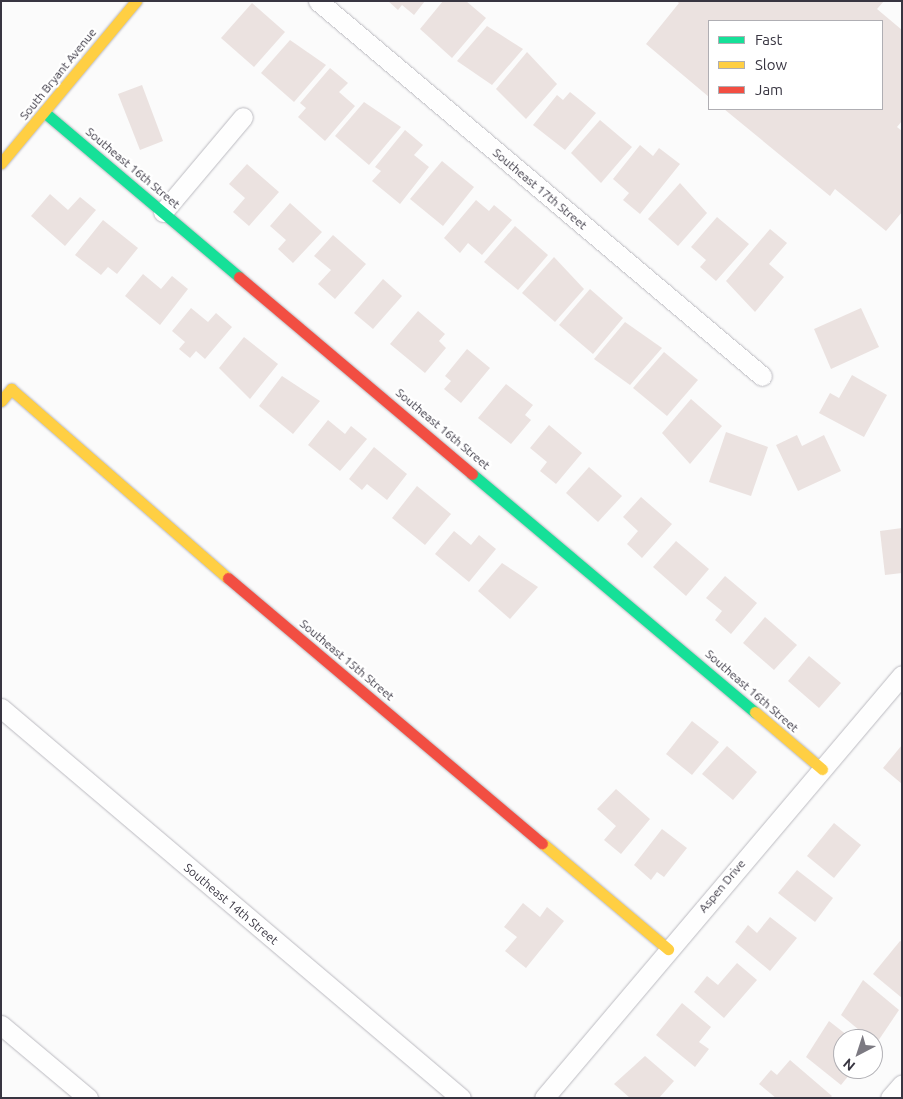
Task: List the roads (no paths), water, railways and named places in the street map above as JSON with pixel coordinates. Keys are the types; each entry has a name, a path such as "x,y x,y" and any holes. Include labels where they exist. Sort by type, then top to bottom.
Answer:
{"street":[{"name":"South Bryant Avenue","path":"1,164 136,1"},
{"name":"Southeast 17th Street","path":"318,1 762,376"},
{"name":"Southeast 16th Street","path":"44,112 822,769"},
{"path":"163,212 243,117"},
{"name":"Southeast 15th Street","path":"1,401 11,389 46,424 668,949"},
{"name":"Aspen Drive","path":"544,1098 668,949 902,675"},
{"name":"Southeast 14th Street","path":"1,708 461,1098"},
{"path":"1,1025 88,1098"},
{"path":"890,1098 902,1084"}]}
